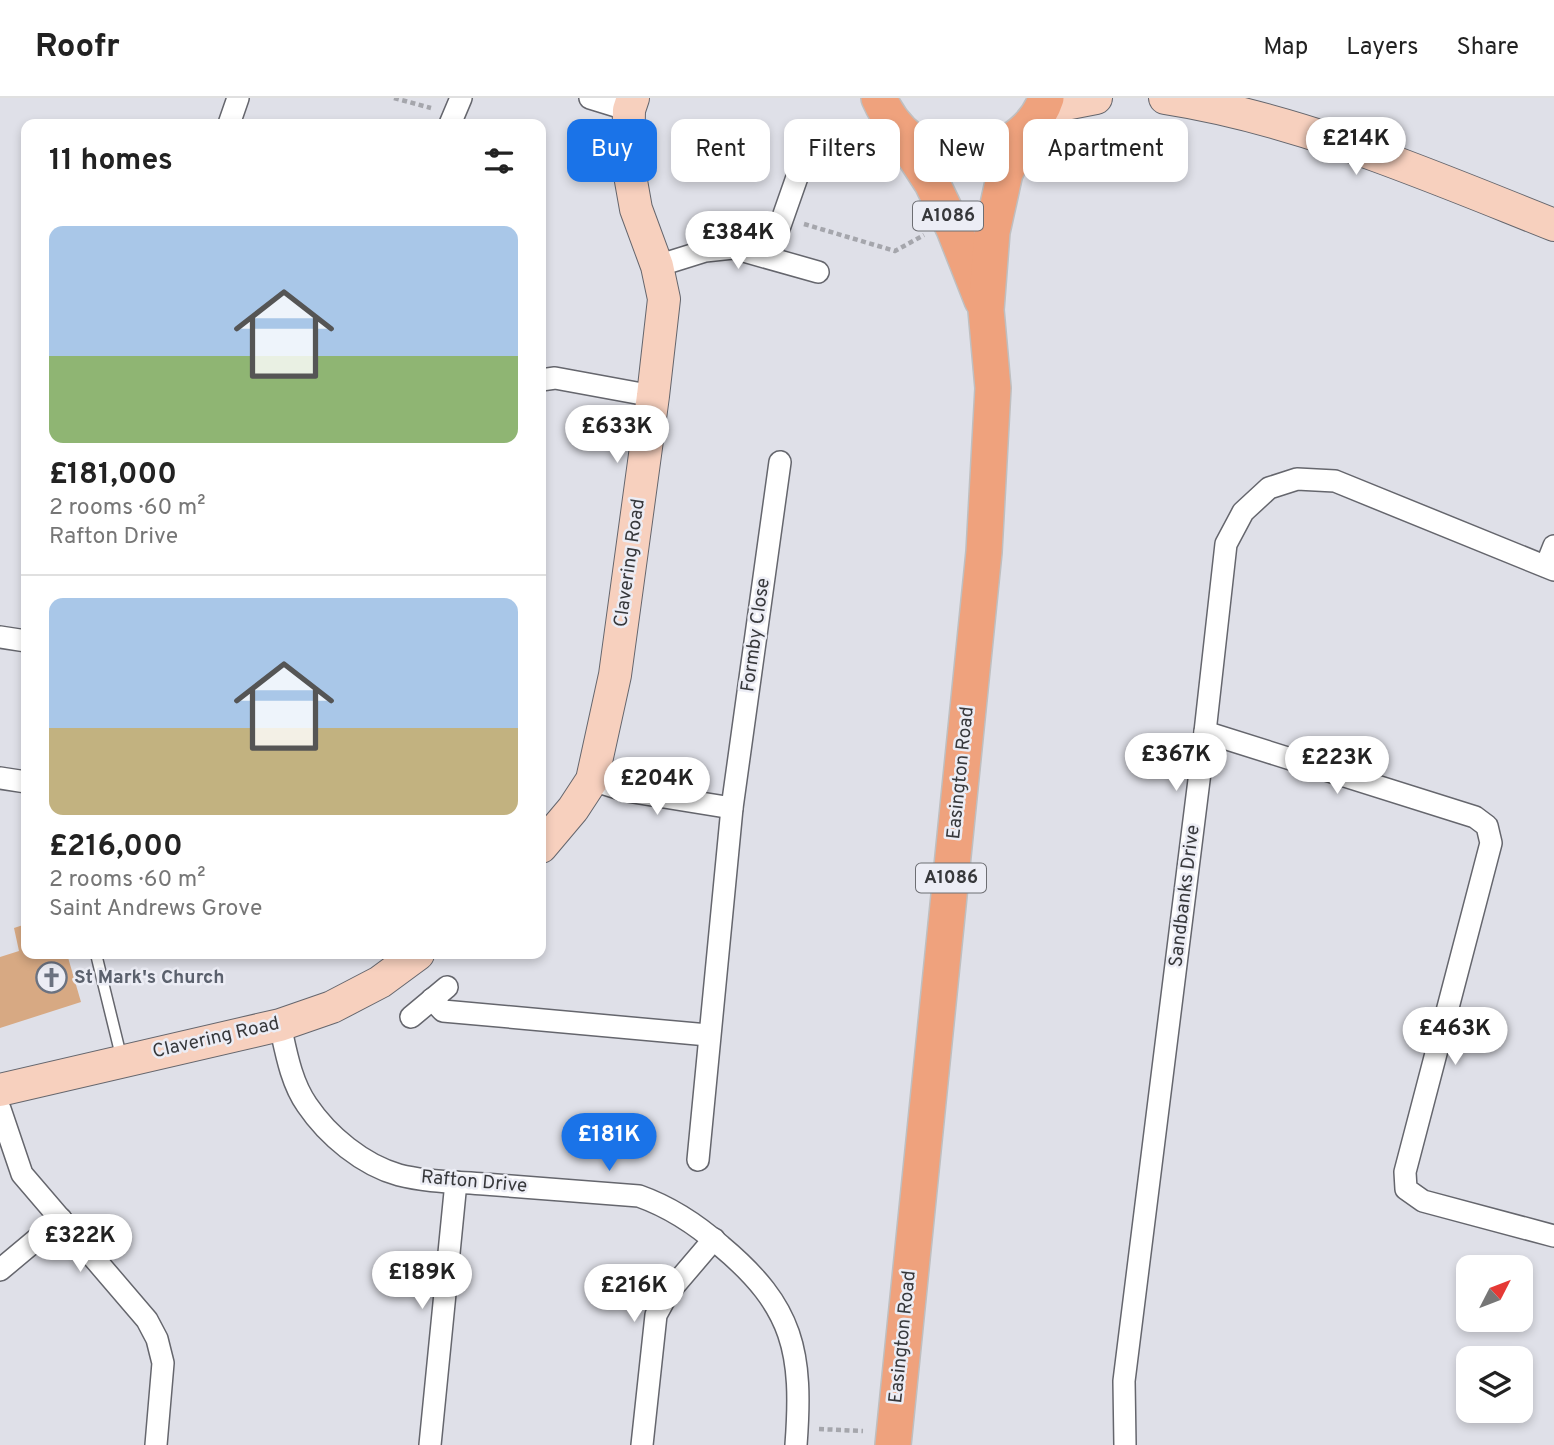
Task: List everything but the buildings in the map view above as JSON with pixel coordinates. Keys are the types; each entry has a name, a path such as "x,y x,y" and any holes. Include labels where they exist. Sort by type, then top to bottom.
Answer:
{"main road":[{"path":"883,110 927,150 957,157 999,150 1037,115"},
{"name":"Easington Road","path":"883,110 932,183 986,310"},
{"name":"Easington Road","path":"893,1439 984,552 993,388 986,310 992,232 1005,173 1037,115"}],"street":[{"path":"231,119 238,98"},
{"path":"446,118 461,98"},
{"path":"590,98 631,104"},
{"path":"1037,115 1065,104 1096,98"},
{"path":"1165,98 1313,133 1554,225"},
{"name":"Clavering Road","path":"546,841 573,809 592,780 615,675 653,396 664,299 657,266 636,209 628,164 631,104"},
{"path":"769,257 795,182"},
{"path":"657,266 705,251 733,248 818,272"},
{"path":"546,380 653,396"},
{"name":"Formby Close","path":"698,1160 732,808 780,463"},
{"name":"Sandbanks Drive","path":"1125,1445 1124,1381 1226,544 1244,512 1269,488 1297,480 1335,481 1550,568"},
{"path":"1550,568 1554,546"},
{"path":"0,637 21,640"},
{"path":"1205,732 1475,817 1487,826 1491,843 1405,1172 1406,1189 1423,1200 1554,1236"},
{"path":"0,778 21,781"},
{"path":"592,780 627,791 732,808"},
{"name":"Clavering Road","path":"0,1090 279,1025 332,1007 380,982 411,959"},
{"path":"411,1017 440,993 443,1010 708,1035"},
{"name":"Rafton Drive","path":"279,1025 290,1068 305,1103 332,1134 364,1159 382,1168 400,1175 456,1182 639,1196 666,1206 713,1239 758,1280 781,1315 790,1336 795,1358 797,1436"},
{"path":"0,1109 22,1174 147,1320 158,1339 163,1363 156,1445"},
{"path":"430,1445 456,1182"},
{"path":"0,1270 61,1219"},
{"path":"642,1445 656,1315 668,1293 713,1239"}],"lane":[{"path":"97,959 122,1060"}],"path":[{"path":"394,98 446,118"},
{"path":"783,218 895,251 928,233"},
{"path":"797,1436 893,1439"}],"place":[{"name":"St Mark's Church","path":"51,978"}]}
